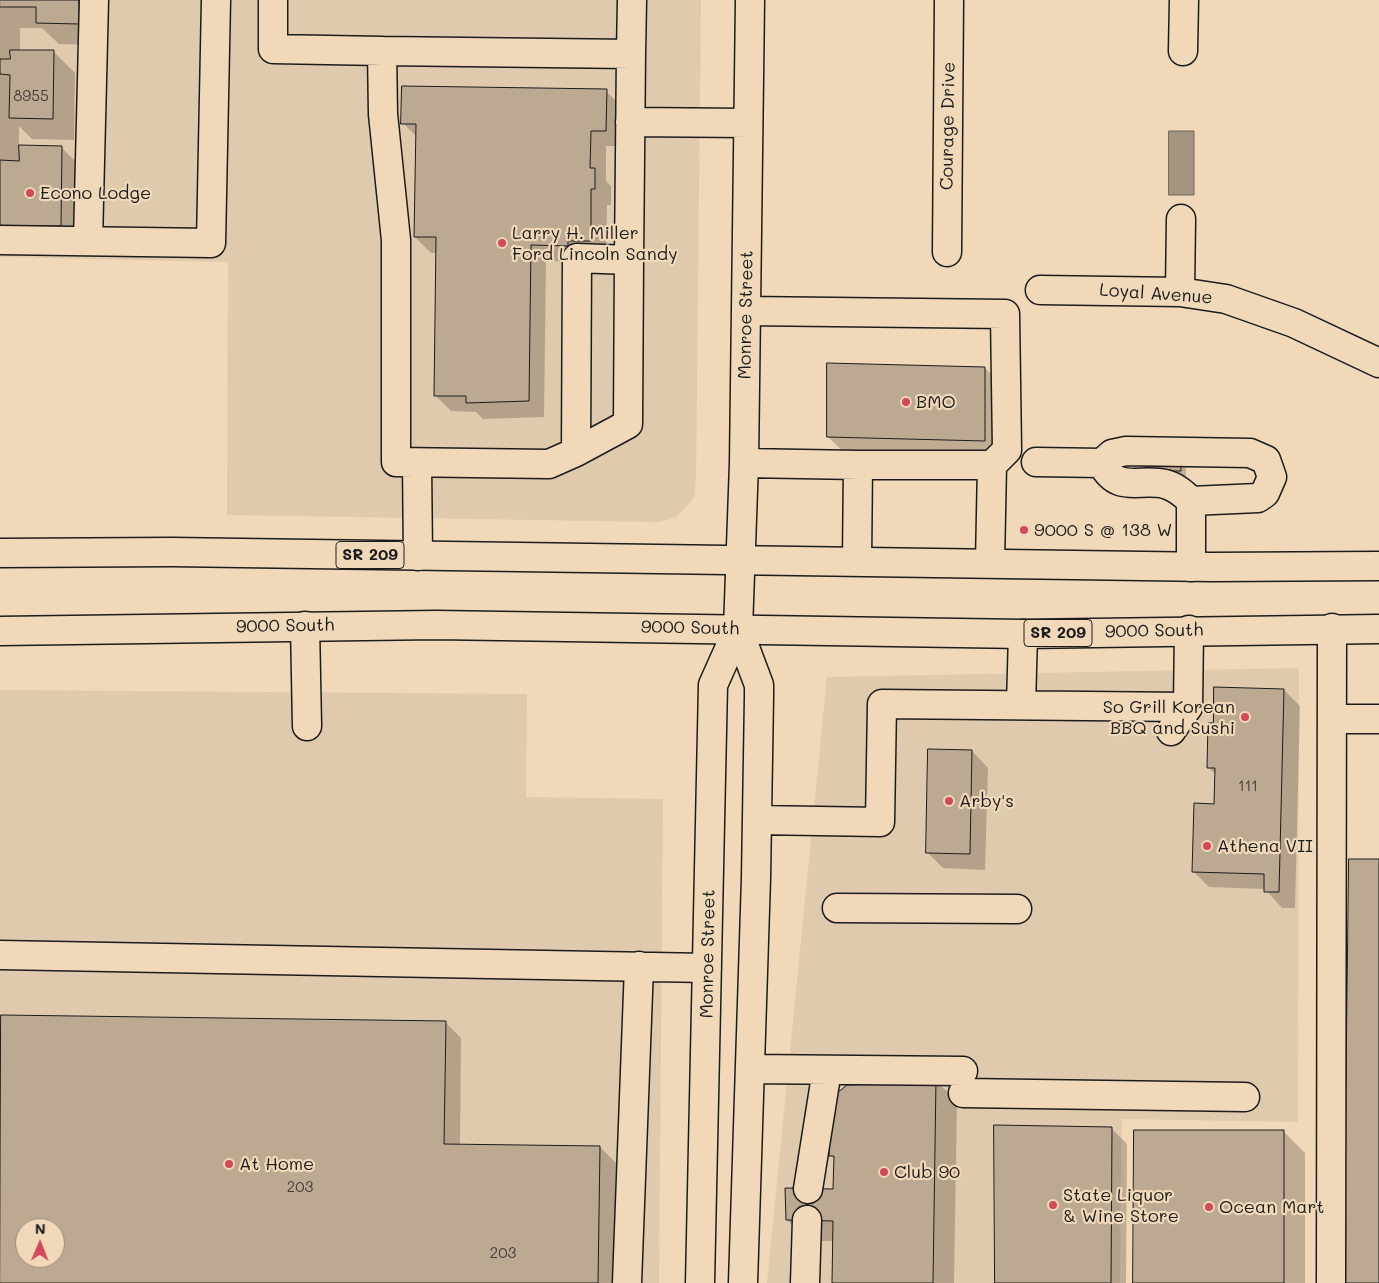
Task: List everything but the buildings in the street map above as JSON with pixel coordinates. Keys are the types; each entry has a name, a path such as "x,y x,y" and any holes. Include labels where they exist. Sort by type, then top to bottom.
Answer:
{"main road":[{"path":"88,241 94,0"},
{"path":"0,240 211,243 216,0"},
{"path":"274,0 273,49 631,54"},
{"path":"382,51 384,114 396,240 396,462 549,464 628,424 632,0"},
{"name":"Monroe Street","path":"743,1283 757,820 759,685 738,629 739,559 744,463 750,0"},
{"name":"Courage Drive","path":"947,252 950,0"},
{"path":"1183,51 1184,0"},
{"path":"630,122 748,123"},
{"path":"1180,292 1181,219"},
{"path":"576,452 577,258 629,260"},
{"name":"Loyal Avenue","path":"1040,290 1180,292 1226,299 1294,323 1379,363"},
{"path":"746,311 1005,314 1007,450 992,465 990,563"},
{"path":"1036,462 1102,463 1112,454 1126,451 1250,453 1266,460 1271,468 1270,486 1258,498 1191,501"},
{"path":"418,463 418,556"},
{"path":"744,463 992,465"},
{"path":"1102,463 1107,472 1116,480 1128,483 1164,484 1180,490 1191,501 1191,567"},
{"path":"857,561 858,465"},
{"name":"SR 209","path":"0,553 739,559 1191,567 1379,566"},
{"name":"9000 South","path":"0,631 436,625 1023,634 1189,630 1379,629"},
{"path":"305,626 307,726"},
{"path":"1331,1283 1332,628"},
{"name":"Monroe Street","path":"700,1283 713,685 738,629"},
{"path":"1171,731 1188,707 1189,630"},
{"path":"1021,705 1023,634"},
{"path":"757,820 880,822 882,704 1188,707"},
{"path":"1333,719 1379,719"},
{"path":"837,908 1017,909"},
{"path":"0,955 707,968"},
{"path":"627,1283 639,966"},
{"path":"750,1069 827,1070 963,1082 1246,1097"},
{"path":"808,1189 827,1070"},
{"path":"805,1283 807,1220"}],"shaded area":[{"path":"0,0 701,0 696,480 694,497 690,503 675,518 658,522 227,515 228,262 0,257"},
{"path":"1169,131 1194,131 1194,195 1169,195"},
{"path":"1299,668 1298,1122 1122,1119 1120,1283 767,1283 827,677"},
{"path":"0,690 527,694 526,797 663,799 659,1283 0,1283"}],"place":[{"name":"Econo Lodge","path":"30,193"},
{"name":"Larry H. Miller Ford Lincoln Sandy","path":"502,243"},
{"name":"BMO","path":"906,402"},
{"name":"9000 S @ 138 W","path":"1024,530"},
{"name":"So Grill Korean BBQ and Sushi","path":"1245,717"},
{"name":"Arby's","path":"949,801"},
{"name":"Athena VII","path":"1207,846"},
{"name":"At Home","path":"229,1164"},
{"name":"Club 90","path":"884,1172"},
{"name":"State Liquor & Wine Store","path":"1053,1205"},
{"name":"Ocean Mart","path":"1209,1207"}]}
